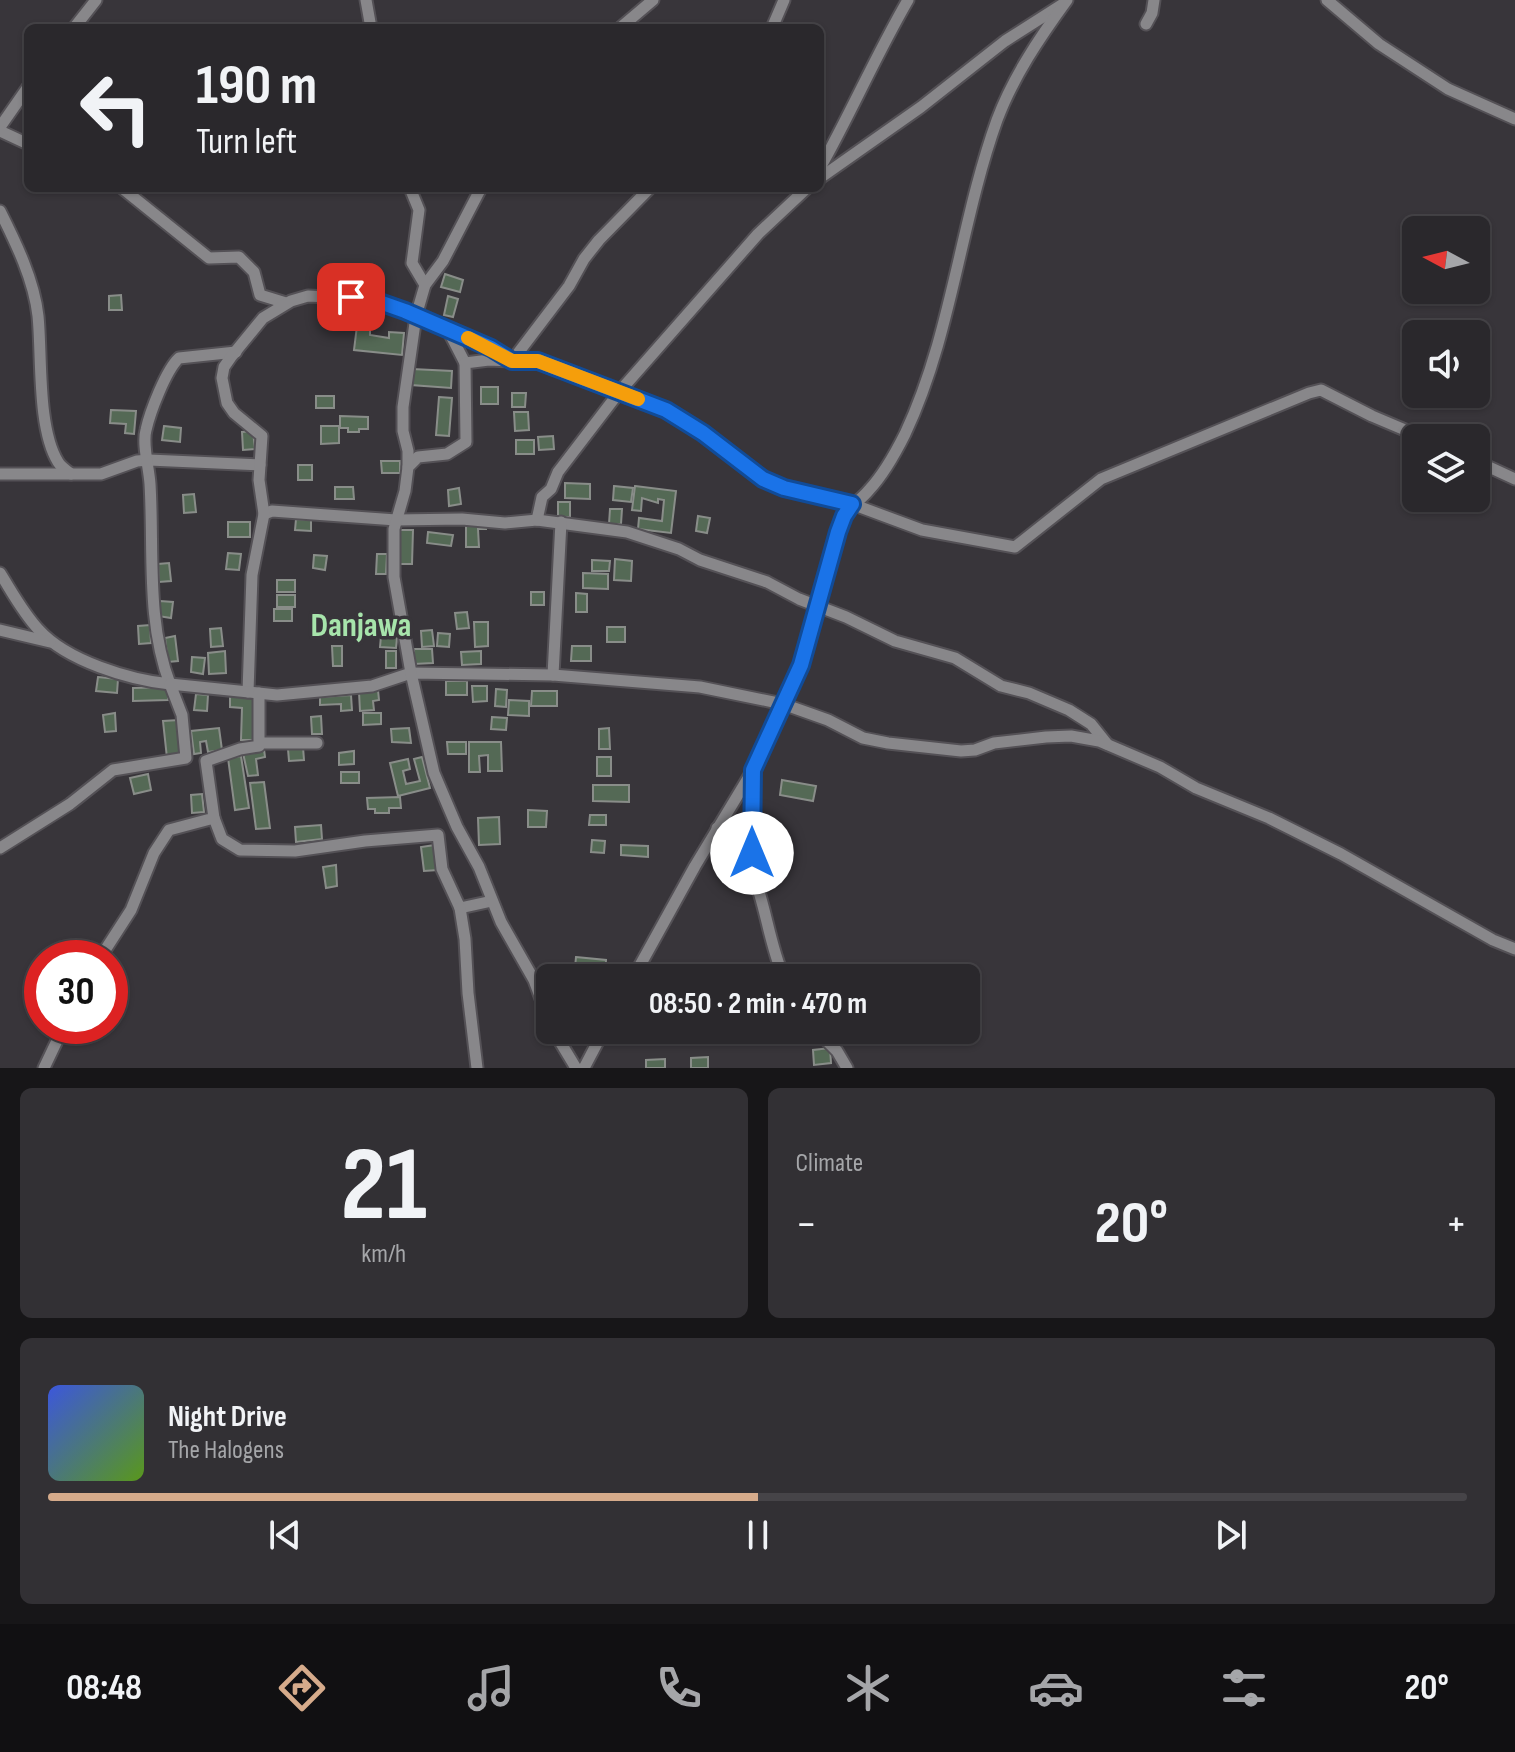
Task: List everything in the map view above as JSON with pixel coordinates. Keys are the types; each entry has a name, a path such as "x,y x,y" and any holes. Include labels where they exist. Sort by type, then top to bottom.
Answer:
{"street":[{"path":"77,24 96,0"},
{"path":"366,0 370,24"},
{"path":"625,24 653,0"},
{"path":"774,24 784,0"},
{"path":"824,161 853,111 884,41 908,0"},
{"path":"1146,24 1154,0"},
{"path":"1327,0 1379,44 1448,89 1515,119"},
{"path":"824,175 921,107 1005,41 1066,1"},
{"path":"641,964 753,770 801,665 844,516 885,472 905,434 937,352 972,208 998,118 1017,77 1066,1"},
{"path":"24,93 0,129 24,142"},
{"path":"127,192 209,258 239,257 254,272 260,295 286,303"},
{"path":"412,192 419,210 412,263 425,285"},
{"path":"479,192 443,261 425,285 416,316 403,407 408,467 394,529 394,577 411,673 434,773 512,943 536,985"},
{"path":"512,361 569,286 599,240 646,192"},
{"path":"537,520 542,497 551,489 558,472 620,391 758,234 803,192"},
{"path":"0,211 27,273 38,314 43,402 50,444 59,464 71,474"},
{"path":"260,743 253,692 252,575 264,514 259,480 262,436 234,413 223,390 224,367 263,318 286,303 308,296 371,299 447,328 512,361"},
{"path":"408,467 418,457 447,454 466,442 465,363 447,328"},
{"path":"186,758 182,715 162,664 155,618 149,460 144,447 145,431 172,364 179,358 236,352"},
{"path":"465,363 538,361 666,410 703,433 763,479 784,488 852,504 922,530 1015,547 1101,479 1309,393 1321,390 1402,429"},
{"path":"0,474 101,474 149,460 260,465"},
{"path":"1490,467 1515,479"},
{"path":"264,514 272,511 396,520 462,519 505,523 537,520 627,532 756,578 895,641 955,658 1001,686 1029,693 1069,710 1091,724 1108,745"},
{"path":"553,675 561,522"},
{"path":"0,573 39,631 53,643"},
{"path":"0,630 53,643 112,673 170,684 277,695 372,686 411,673 553,675 700,687 783,704 828,720 863,738 888,743 975,750 994,743 1071,736 1108,745 1160,767 1196,788 1269,818 1515,949"},
{"path":"0,848 70,804 113,770 186,758 206,761 259,746 260,743 317,743"},
{"path":"206,761 214,818 222,839 240,850 295,851 438,835 442,869 460,908 477,1068"},
{"path":"753,770 752,869 778,964"},
{"path":"112,940 131,910 154,853 169,830 214,818"},
{"path":"717,828 738,848 752,869"},
{"path":"460,908 492,901"},
{"path":"44,1068 55,1044"},
{"path":"561,1044 576,1068"},
{"path":"584,1068 597,1044"},
{"path":"830,1044 847,1068"}],"building":[{"path":"445,274 463,280 460,292 441,287"},
{"path":"121,295 122,310 109,310 109,296"},
{"path":"448,296 458,299 453,317 444,315"},
{"path":"357,326 370,328 370,335 389,338 389,332 404,333 402,355 354,350"},
{"path":"412,369 452,371 451,388 411,385"},
{"path":"481,387 498,387 498,404 481,404"},
{"path":"512,393 526,393 525,407 512,407"},
{"path":"316,396 334,396 334,408 316,408"},
{"path":"439,397 452,398 449,436 436,435"},
{"path":"111,410 136,411 134,434 125,433 126,424 110,423"},
{"path":"514,412 528,412 529,430 515,431"},
{"path":"340,416 368,417 368,429 348,432 348,428 340,428"},
{"path":"164,426 181,428 180,442 162,440"},
{"path":"321,426 339,426 339,443 321,444"},
{"path":"253,431 255,449 243,450 242,432"},
{"path":"553,436 554,449 539,450 538,437"},
{"path":"516,440 534,440 534,454 516,454"},
{"path":"381,461 400,461 400,473 382,473"},
{"path":"298,465 312,465 312,480 298,480"},
{"path":"565,483 590,484 590,499 565,498"},
{"path":"614,486 633,488 631,502 613,500"},
{"path":"635,486 676,491 671,533 638,529 639,518 662,521 664,500 658,499 658,503 642,498 641,511 632,510"},
{"path":"335,487 353,487 354,499 335,499"},
{"path":"459,488 461,504 449,506 448,490"},
{"path":"194,494 196,512 184,513 183,495"},
{"path":"558,502 570,502 570,517 558,517"},
{"path":"610,509 622,509 621,524 609,524"},
{"path":"698,516 710,518 707,533 696,531"},
{"path":"296,519 311,520 311,531 295,530"},
{"path":"228,522 250,522 250,537 228,537"},
{"path":"466,523 486,523 486,529 478,529 479,547 466,547"},
{"path":"400,530 413,530 412,564 400,564"},
{"path":"428,532 453,535 451,546 427,543"},
{"path":"228,553 241,554 239,570 226,569"},
{"path":"377,554 387,554 386,574 376,574"},
{"path":"314,555 327,556 325,570 313,568"},
{"path":"615,559 632,561 631,581 614,580"},
{"path":"592,560 610,561 609,571 592,571"},
{"path":"169,563 171,581 159,582 158,564"},
{"path":"583,573 608,574 608,589 583,588"},
{"path":"277,580 295,580 295,592 277,592"},
{"path":"531,592 544,592 544,605 531,605"},
{"path":"576,593 587,594 587,612 576,612"},
{"path":"277,595 295,595 295,607 277,607"},
{"path":"160,601 173,602 171,618 158,616"},
{"path":"274,609 292,609 292,621 274,621"},
{"path":"467,612 469,628 457,629 455,613"},
{"path":"474,622 488,622 488,646 475,647"},
{"path":"150,625 151,643 139,644 138,626"},
{"path":"607,627 625,627 625,642 607,642"},
{"path":"221,628 223,646 211,647 210,629"},
{"path":"432,630 434,646 422,647 421,631"},
{"path":"438,633 450,634 449,647 437,646"},
{"path":"175,636 178,661 168,662 165,638"},
{"path":"381,636 397,638 396,648 380,647"},
{"path":"332,646 342,646 342,666 333,666"},
{"path":"572,646 591,646 591,661 571,661"},
{"path":"414,649 432,649 433,663 414,664"},
{"path":"225,651 226,673 209,674 208,653"},
{"path":"386,651 396,651 396,668 386,668"},
{"path":"481,651 481,664 462,665 461,652"},
{"path":"192,657 205,658 203,674 191,672"},
{"path":"98,677 118,679 117,693 96,691"},
{"path":"446,681 467,681 467,695 446,695"},
{"path":"472,686 487,686 487,701 473,702"},
{"path":"168,687 168,700 133,701 133,688"},
{"path":"496,689 507,690 506,707 495,706"},
{"path":"378,690 379,700 373,701 374,710 360,711 359,692"},
{"path":"532,691 557,691 557,706 531,706"},
{"path":"196,694 208,695 207,711 194,710"},
{"path":"351,695 352,710 341,711 341,704 320,705 320,697"},
{"path":"230,696 256,697 255,740 241,740 242,708 230,707"},
{"path":"509,700 529,701 529,716 508,715"},
{"path":"115,713 116,731 105,732 103,715"},
{"path":"363,713 381,713 381,724 363,725"},
{"path":"321,716 322,734 312,734 311,717"},
{"path":"492,717 507,718 506,730 491,729"},
{"path":"179,720 182,756 167,758 163,721"},
{"path":"219,728 222,750 208,752 206,741 200,742 201,753 194,754 191,731"},
{"path":"409,728 411,743 392,742 391,729"},
{"path":"609,728 610,749 599,749 599,729"},
{"path":"447,742 466,742 466,754 448,754"},
{"path":"469,742 501,742 502,771 488,771 488,755 479,756 480,772 469,772"},
{"path":"303,747 304,760 289,761 288,749"},
{"path":"264,749 265,757 256,759 258,775 248,776 243,753"},
{"path":"354,751 354,764 339,765 339,753"},
{"path":"241,756 249,808 235,810 228,758"},
{"path":"422,757 430,788 398,796 390,763 408,759 410,769 403,771 406,784 420,781 414,759"},
{"path":"597,757 611,757 611,776 597,776"},
{"path":"341,772 359,772 359,783 341,783"},
{"path":"148,774 151,790 134,794 130,778"},
{"path":"782,780 816,786 813,801 780,795"},
{"path":"264,782 270,828 256,829 250,783"},
{"path":"593,785 629,785 629,802 593,801"},
{"path":"202,794 204,812 192,813 191,795"},
{"path":"400,797 401,808 389,808 389,813 375,813 375,809 368,809 367,798"},
{"path":"528,810 547,811 546,827 528,827"},
{"path":"590,815 606,815 606,825 589,825"},
{"path":"499,817 500,844 479,845 478,818"},
{"path":"321,825 322,839 296,842 295,827"},
{"path":"592,840 605,841 604,853 591,852"},
{"path":"435,845 438,870 424,871 421,847"},
{"path":"621,845 648,846 648,857 621,855"},
{"path":"336,865 337,886 326,888 323,867"},
{"path":"576,957 606,960 606,964 575,964"},
{"path":"830,1048 831,1063 814,1065 813,1050"},
{"path":"708,1057 708,1068 691,1068 691,1058"},
{"path":"665,1059 665,1068 646,1068 646,1060"}],"slow traffic":[{"path":"468,338 512,361 538,361 638,399"}],"district":[{"name":"Danjawa","path":"361,624"}],"route":[{"path":"351,297 371,299 405,311 491,348 512,361 538,361 666,410 703,433 763,479 784,488 852,504 838,532 801,665 753,770 752,853"}]}
